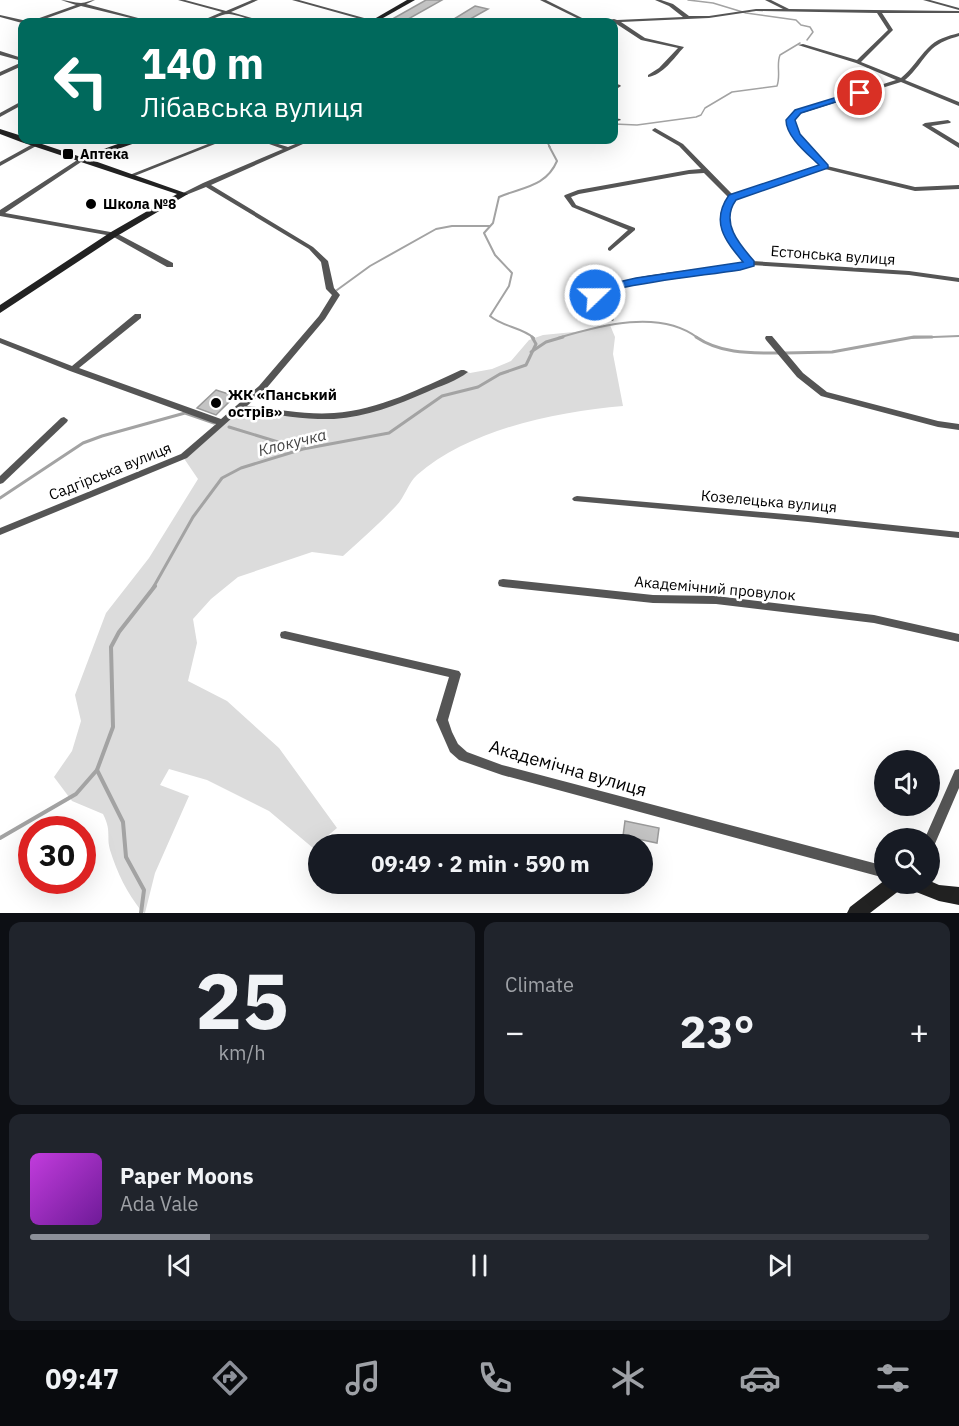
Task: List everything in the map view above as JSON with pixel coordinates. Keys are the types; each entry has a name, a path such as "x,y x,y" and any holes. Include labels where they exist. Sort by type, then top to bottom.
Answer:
{"street":[{"path":"63,0 135,18"},
{"path":"44,18 93,0"},
{"path":"180,0 247,18"},
{"path":"213,18 256,0"},
{"path":"294,0 358,18"},
{"path":"379,18 412,0"},
{"path":"542,0 580,18"},
{"path":"657,0 671,5 688,18"},
{"path":"767,0 789,10"},
{"path":"925,0 959,10"},
{"path":"618,20 688,18 747,11 959,10"},
{"path":"858,62 891,30 879,12"},
{"path":"0,16 18,20"},
{"path":"618,23 643,39 681,47 651,76"},
{"path":"959,34 933,43 908,75 901,80 794,114 790,120 796,136 825,166 915,189 959,187"},
{"path":"801,45 858,62 959,104"},
{"path":"0,53 18,60"},
{"path":"0,74 18,64"},
{"path":"0,116 18,105"},
{"path":"948,122 925,125 959,146"},
{"path":"655,130 681,145 732,198"},
{"path":"0,131 18,137"},
{"path":"0,164 36,144"},
{"path":"45,144 184,194"},
{"path":"0,214 82,159 124,144"},
{"path":"130,176 212,144"},
{"path":"274,144 286,148"},
{"path":"0,310 114,234 184,194 298,144"},
{"path":"750,263 732,242 723,216 732,198 825,166"},
{"path":"610,249 633,229 574,206 567,196 578,192 689,172 707,171"},
{"name":"Садгірська вулиця","path":"0,532 184,456 242,408 280,369 322,317 336,295 330,289 324,261 311,248 206,184"},
{"path":"0,214 114,234 170,265"},
{"name":"Естонська вулиця","path":"610,319 596,303 595,295 605,288 740,267 750,263 909,273 959,280"},
{"path":"72,369 138,316"},
{"path":"769,338 800,375 824,394 938,424 959,427"},
{"path":"0,340 72,369 222,423"},
{"path":"242,408 317,416 354,413 384,407 464,372"},
{"path":"0,481 63,420"},
{"name":"Козелецька вулиця","path":"577,499 808,519 959,536"},
{"name":"Академічний провулок","path":"503,583 653,599 716,600 874,619 959,638"},
{"name":"Академічна вулиця","path":"285,635 455,674 442,720 454,748 464,756 502,770 874,870"},
{"path":"936,828 959,774"},
{"path":"940,893 959,896"},
{"path":"856,913 881,894"}],"shaded area":[{"path":"610,325 615,337 613,354 623,406 542,418 462,446 438,459 417,475 396,506 343,556 312,552 238,577 211,599 193,619 197,643 188,681 227,701 279,748 337,828 330,834 308,834 308,844 269,811 207,780 169,769 160,785 189,796 155,873 145,913 142,912 127,890 116,867 103,814 72,801 54,777 72,751 81,721 75,695 106,613 149,558 198,479 183,457 241,407 313,414 367,411 405,398 465,371 470,373 492,369 511,361 529,340 543,335 584,331"}],"building":[{"path":"426,0 442,0 410,18 394,18"},
{"path":"475,6 488,9 472,18 456,18"},
{"name":"ЖК «Панський острів»","path":"216,390 235,396 216,415 197,408"},
{"path":"625,821 659,828 657,843 653,842 653,834 623,834"}],"waterway":[{"name":"Клокучка","path":"688,0 713,3 746,13 796,20 801,25 810,27 813,32 807,40"},
{"name":"Клокучка","path":"618,124 637,125 696,117 701,115 705,108 732,92 777,86 780,55 800,43"},
{"name":"Клокучка","path":"534,338 490,316 509,286 512,273 495,255 484,233 493,223 499,197 533,185 552,170 557,161 549,146"},
{"path":"337,290 370,266 436,229 452,226 490,226"},
{"path":"558,338 593,328 630,322 666,324 683,329 698,338"},
{"path":"909,338 959,336"},
{"name":"Клокучка","path":"532,337 536,344 533,351"},
{"path":"533,351 546,342 563,337"},
{"path":"696,337 726,350 779,353"},
{"path":"909,338 932,337"},
{"path":"785,353 832,352 909,338"},
{"name":"Клокучка","path":"153,588 193,517 222,478 241,468 303,449 389,433 442,396 478,387 500,374 526,365 533,351"},
{"path":"0,498 83,443 102,436 185,413 214,423"},
{"path":"229,427 301,449"},
{"name":"Клокучка","path":"97,770 113,727 111,647 119,632 155,586"},
{"name":"Клокучка","path":"0,838 76,794 97,770"},
{"path":"97,770 123,822 126,857 144,890 141,913"}],"place":[{"name":"Аптека","path":"68,154"},
{"name":"Школа №8","path":"91,204"},
{"name":"ЖК «Панський острів»","path":"216,403"}],"route":[{"path":"595,295 605,288 636,281 740,267 750,263 732,242 723,216 726,206 732,198 748,191 825,166 796,136 790,120 798,112 860,93"}]}
